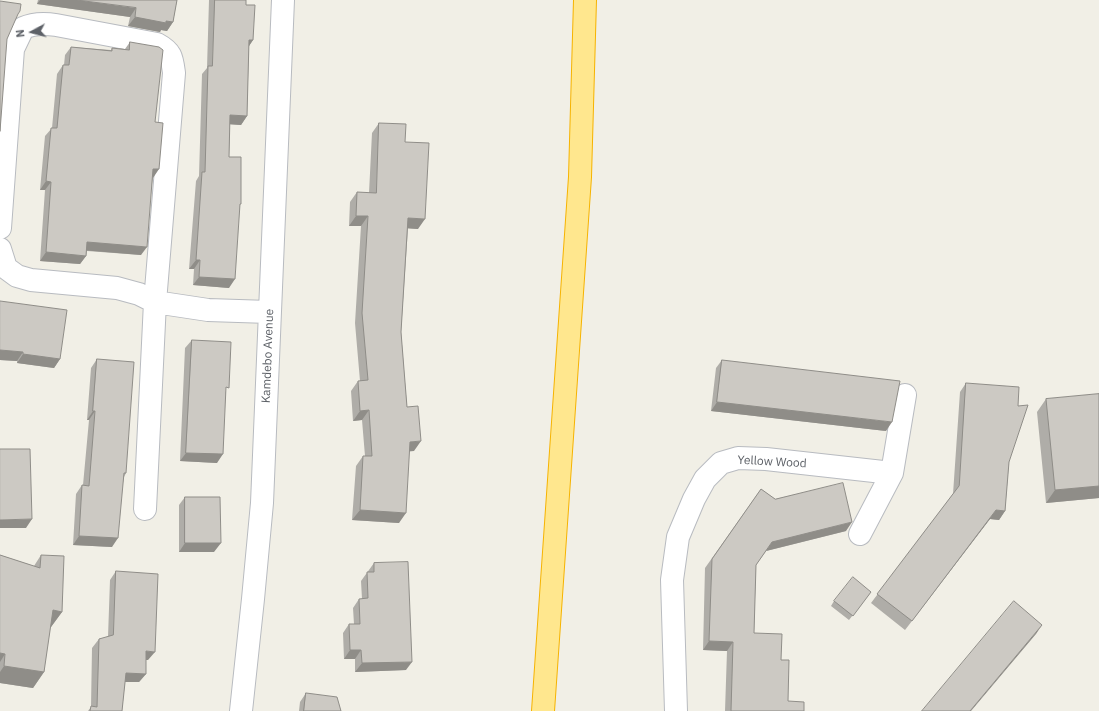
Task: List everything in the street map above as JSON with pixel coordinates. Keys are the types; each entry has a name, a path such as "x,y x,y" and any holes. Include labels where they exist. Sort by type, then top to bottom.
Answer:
{"highway":[{"path":"543,711 580,177 585,0"}],"street":[{"name":"Kamdebo Avenue","path":"241,711 262,503 283,0"},
{"path":"0,228 13,49 22,28 32,24 42,23 157,44 167,49 172,60 174,73 155,302 145,509"},
{"path":"0,249 6,268 17,276 31,280 117,288 139,294 155,302 208,310 270,312"},
{"path":"860,534 892,473 905,395"},
{"name":"Yellow Wood","path":"676,711 672,580 678,537 694,499 705,479 721,463 738,458 766,459 892,473"}],"building":[{"path":"77,0 177,0 173,22 166,21 166,23 135,17 136,8"},
{"path":"215,0 246,0 246,5 255,5 253,40 249,40 247,116 230,115 229,157 241,157 241,204 235,279 199,277 200,260 196,260 202,172 205,172 208,66 212,66"},
{"path":"0,1 21,4 20,11 7,39 0,131"},
{"path":"130,42 159,47 163,50 155,122 163,123 159,169 153,169 147,247 87,242 86,256 46,252 51,182 46,181 51,128 57,128 63,65 69,65 71,47 112,51 112,48 129,50"},
{"path":"379,123 406,124 405,142 429,143 425,219 408,218 401,332 407,407 418,406 421,441 410,442 406,513 360,510 363,456 372,456 369,410 360,411 358,381 368,380 362,313 368,216 356,216 357,192 376,193"},
{"path":"0,301 67,310 60,359 23,354 23,352 0,350"},
{"path":"192,340 231,342 229,388 226,387 223,454 186,453"},
{"path":"97,359 134,362 126,473 124,473 118,538 79,536 82,485 89,486 95,411 93,411"},
{"path":"722,360 900,381 892,422 717,402"},
{"path":"966,383 1019,387 1018,406 1028,405 1009,462 1005,511 996,510 912,621 877,594 959,486"},
{"path":"1099,394 1099,486 1055,490 1046,399"},
{"path":"0,449 30,449 32,519 0,520"},
{"path":"843,483 852,522 772,542 756,565 754,633 782,634 781,660 789,660 788,701 804,702 804,711 731,711 733,642 709,641 712,559 761,489 775,499"},
{"path":"185,497 220,497 221,543 185,543"},
{"path":"0,555 40,568 41,555 64,556 62,612 53,610 44,672 4,666 5,654 0,653"},
{"path":"408,562 412,662 362,663 361,650 350,650 349,624 360,624 359,599 368,598 367,572 374,572 374,563"},
{"path":"116,571 158,574 155,652 146,651 146,674 126,673 122,711 90,711 91,706 97,707 99,639 113,635"},
{"path":"853,577 871,592 853,616 834,601"},
{"path":"1014,601 1042,625 970,711 922,711"},
{"path":"306,693 337,697 341,711 304,711"}]}
